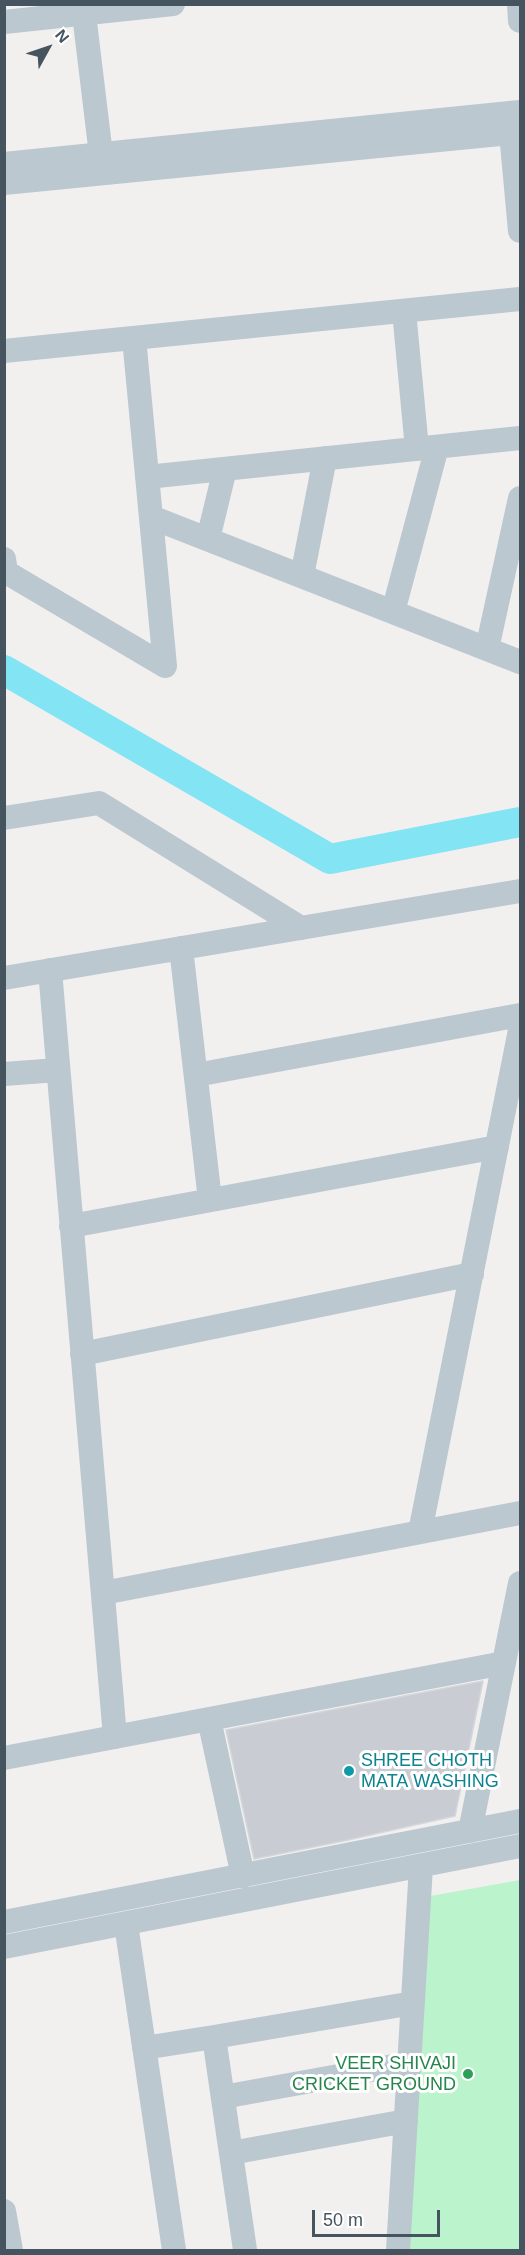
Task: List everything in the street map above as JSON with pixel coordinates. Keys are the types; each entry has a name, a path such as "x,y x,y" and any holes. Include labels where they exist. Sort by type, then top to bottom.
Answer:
{"street":[{"path":"4,22 71,11 173,4"},
{"path":"519,4 520,21"},
{"path":"71,11 101,155"},
{"path":"4,165 101,155 517,126"},
{"path":"4,183 517,126"},
{"path":"517,126 520,231"},
{"path":"4,351 520,299"},
{"path":"393,612 427,448 404,311"},
{"path":"4,560 6,572 165,666 134,338"},
{"path":"147,477 520,438"},
{"path":"302,576 325,458"},
{"path":"207,539 225,469"},
{"path":"487,649 520,498"},
{"path":"151,517 520,662"},
{"path":"4,818 99,803 302,928"},
{"path":"4,978 520,891"},
{"path":"181,948 210,1200"},
{"path":"50,970 115,1737"},
{"path":"196,1075 520,1016"},
{"path":"420,1532 520,1030"},
{"path":"4,1074 58,1070"},
{"path":"71,1226 497,1147"},
{"path":"82,1354 472,1274"},
{"path":"103,1593 520,1513"},
{"path":"470,1831 520,1582"},
{"path":"4,1758 504,1663"},
{"path":"209,1719 243,1876"},
{"path":"4,1922 520,1821"},
{"path":"4,1947 520,1846"},
{"path":"398,2250 421,1866"},
{"path":"126,1923 174,2250"},
{"path":"144,2048 413,2003"},
{"path":"214,2037 245,2250"},
{"path":"223,2097 410,2063"},
{"path":"231,2152 406,2121"},
{"path":"4,2211 11,2250"}],"green space":[{"name":"VEER SHIVAJI CRICKET GROUND","path":"520,1880 520,2250 408,2250 425,1897"}],"building":[{"name":"SHREE CHOTH MATA WASHING","path":"483,1681 455,1816 254,1859 226,1730"}],"waterway":[{"path":"4,670 330,859 520,822"}],"place":[{"name":"SHREE CHOTH MATA WASHING","path":"349,1771"},
{"name":"VEER SHIVAJI CRICKET GROUND","path":"468,2074"}]}
